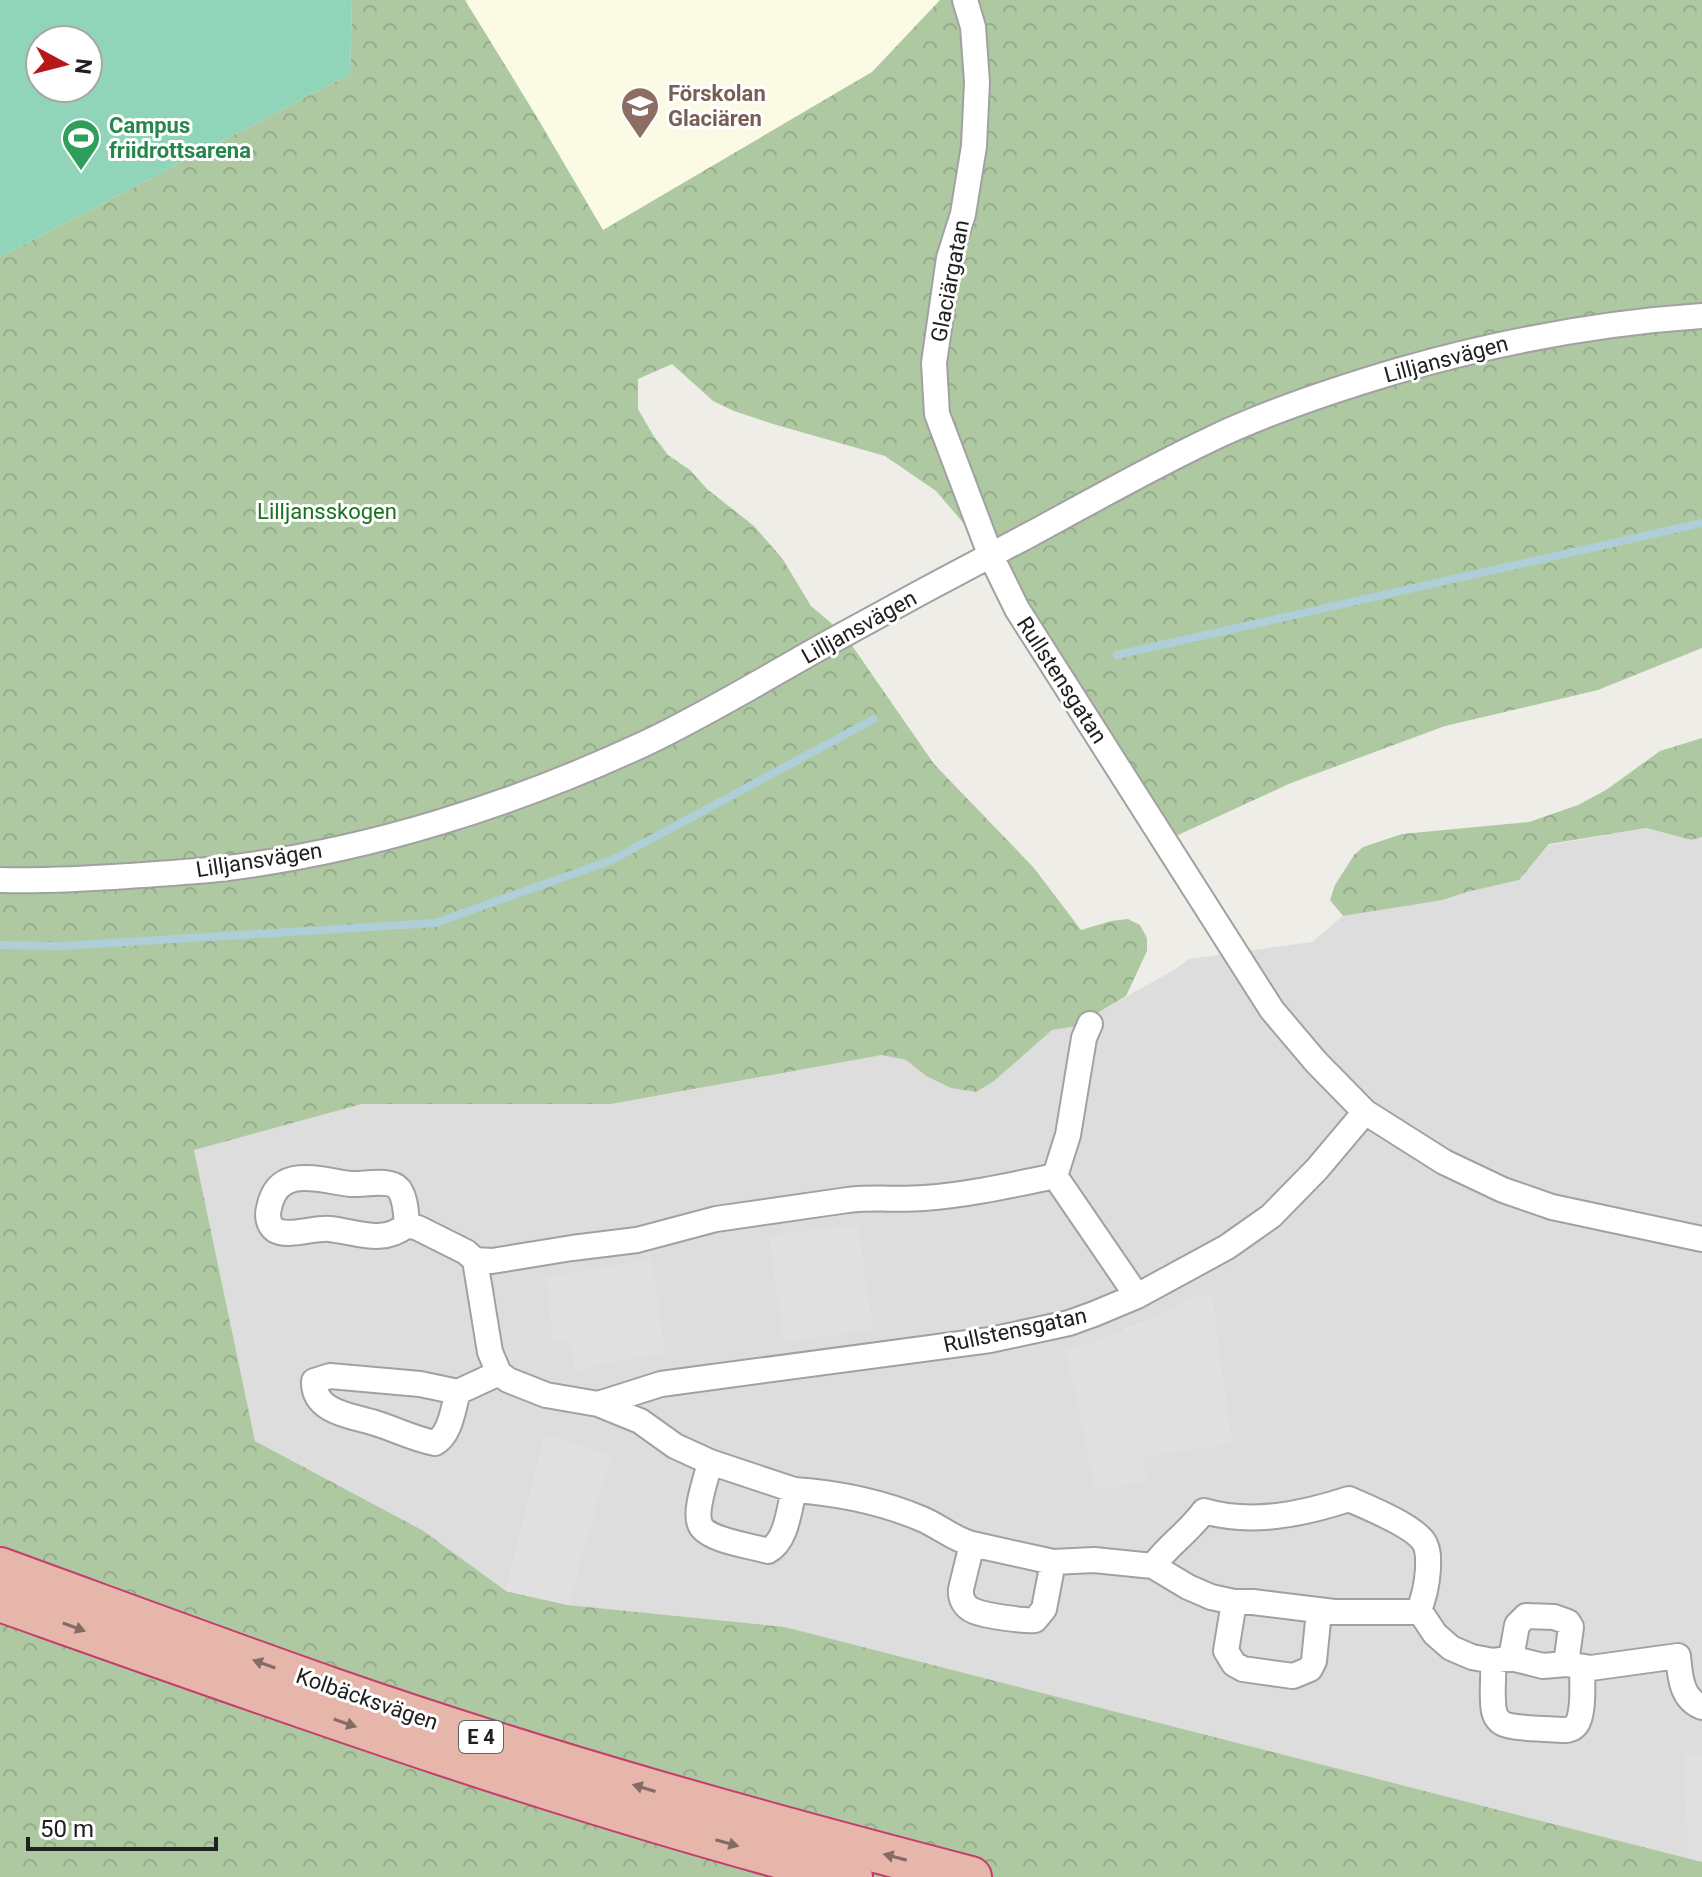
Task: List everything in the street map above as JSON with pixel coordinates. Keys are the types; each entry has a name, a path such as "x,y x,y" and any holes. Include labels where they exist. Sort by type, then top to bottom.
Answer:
{"highway":[{"name":"Kolbäcksvägen","path":"0,1568 332,1688 501,1744 817,1837 971,1877"},
{"name":"Kolbäcksvägen","path":"0,1601 495,1773 640,1819 852,1877"}],"street":[{"name":"Glaciärgatan","path":"965,0 973,27 977,82 974,146 963,214 949,258 934,363 937,414 990,554"},
{"name":"Lilljansvägen","path":"0,880 83,879 221,869 368,841 501,802 648,742 1141,474 1272,413 1358,383 1460,353 1598,326 1702,316"},
{"name":"Rullstensgatan","path":"990,554 1017,609 1272,1010 1316,1062 1365,1112 1444,1162 1503,1190 1552,1207 1702,1239"},
{"path":"1055,1176 1068,1135 1084,1038 1090,1024"},
{"name":"Rullstensgatan","path":"598,1404 661,1384 990,1340 1069,1323 1137,1296 1227,1247 1271,1216 1317,1169 1365,1112"},
{"path":"407,1225 466,1252 475,1260 492,1261 637,1240 716,1219 867,1198 924,1198 1055,1176"},
{"path":"1055,1176 1137,1296"},
{"path":"320,1178 352,1184 393,1185 398,1188 405,1204 407,1225 400,1231 376,1237 325,1228 286,1232 272,1228 267,1216 270,1202 281,1184 293,1179 320,1178"},
{"path":"475,1260 490,1352 499,1373 508,1380 546,1395 598,1404 640,1421 675,1446 710,1462 794,1490 874,1502 923,1519 972,1544 1053,1562 1094,1560 1153,1566 1188,1587 1234,1602 1334,1612 1418,1612 1451,1648 1472,1657 1543,1666 1574,1666 1635,1663 1678,1656 1687,1696 1702,1707"},
{"path":"458,1392 445,1434 435,1443 341,1414 316,1395 314,1381 330,1376 420,1384 458,1392 499,1373"},
{"path":"710,1462 699,1519 700,1526 712,1536 768,1551 773,1549 781,1538 794,1490"},
{"path":"1153,1566 1204,1511 1223,1517 1253,1518 1317,1510 1349,1499 1396,1521 1426,1545 1427,1580 1418,1612"},
{"path":"972,1544 960,1596 974,1611 1035,1620 1044,1609 1053,1562"},
{"path":"1234,1602 1226,1651 1228,1657 1243,1669 1293,1676 1310,1669 1314,1661 1319,1611"},
{"path":"1526,1616 1554,1617 1568,1622 1574,1666 1580,1714 1574,1727 1567,1730 1507,1726 1494,1713 1492,1694 1495,1674 1517,1625 1526,1616"}],"shaded area":[{"name":"Förskolan Glaciären","path":"940,0 872,72 603,231 466,2"},
{"path":"1646,828 1692,840 1702,837 1702,1862 785,1627 568,1605 610,1455 591,1449 545,1436 506,1591 422,1530 255,1441 194,1149 362,1104 611,1104 882,1055 906,1060 926,1076 951,1088 976,1092 1052,1030 1090,1024 1099,1012 1189,959 1312,942 1343,916 1443,900 1518,880 1549,845","holes":["652,1259 605,1363 576,1371 571,1340 553,1342","1167,1312 1232,1443 1143,1456 1067,1350 1088,1345"]},
{"path":"858,1225 873,1329 783,1343 769,1235"},
{"path":"652,1259 665,1354 605,1363 576,1371 571,1340 553,1342 546,1277"},
{"path":"1212,1295 1232,1443 1143,1456 1147,1482 1095,1490 1066,1350 1129,1329 1191,1298"},
{"path":"545,1436 611,1455 568,1605 506,1591"},
{"path":"1702,1754 1702,1859 1688,1859 1684,1756"}],"green space":[{"name":"Campus friidrottsarena","path":"0,0 352,0 350,74 0,257"},
{"name":"Lilljansskogen","path":"352,0 465,0 603,230 872,72 940,0 1702,0 1702,648 1598,690 1445,726 1291,783 1165,841 990,554 936,491 885,456 773,424 713,401 672,364 638,379 638,409 653,435 668,455 690,470 707,489 754,526 782,558 811,606 844,634 934,764 1034,868 1081,930 1128,919 1140,925 1147,938 1147,951 1126,996 1099,1012 1090,1024 1052,1030 994,1081 976,1092 951,1088 926,1076 906,1060 882,1055 611,1104 362,1104 194,1150 255,1441 422,1530 506,1591 568,1605 785,1627 1702,1862 1702,1877 0,1877 0,257 350,74"},
{"path":"1702,738 1702,837 1692,840 1646,828 1549,844 1519,880 1443,900 1343,916 1330,900 1335,885 1354,855 1363,847 1402,834 1529,822 1578,805 1606,790 1660,751"}],"waterway":[{"path":"1117,655 1702,523"},
{"path":"0,945 62,946 435,923 612,860 874,719"}],"place":[{"name":"Förskolan Glaciären","path":"640,140"},
{"name":"Campus friidrottsarena","path":"81,172"}]}
